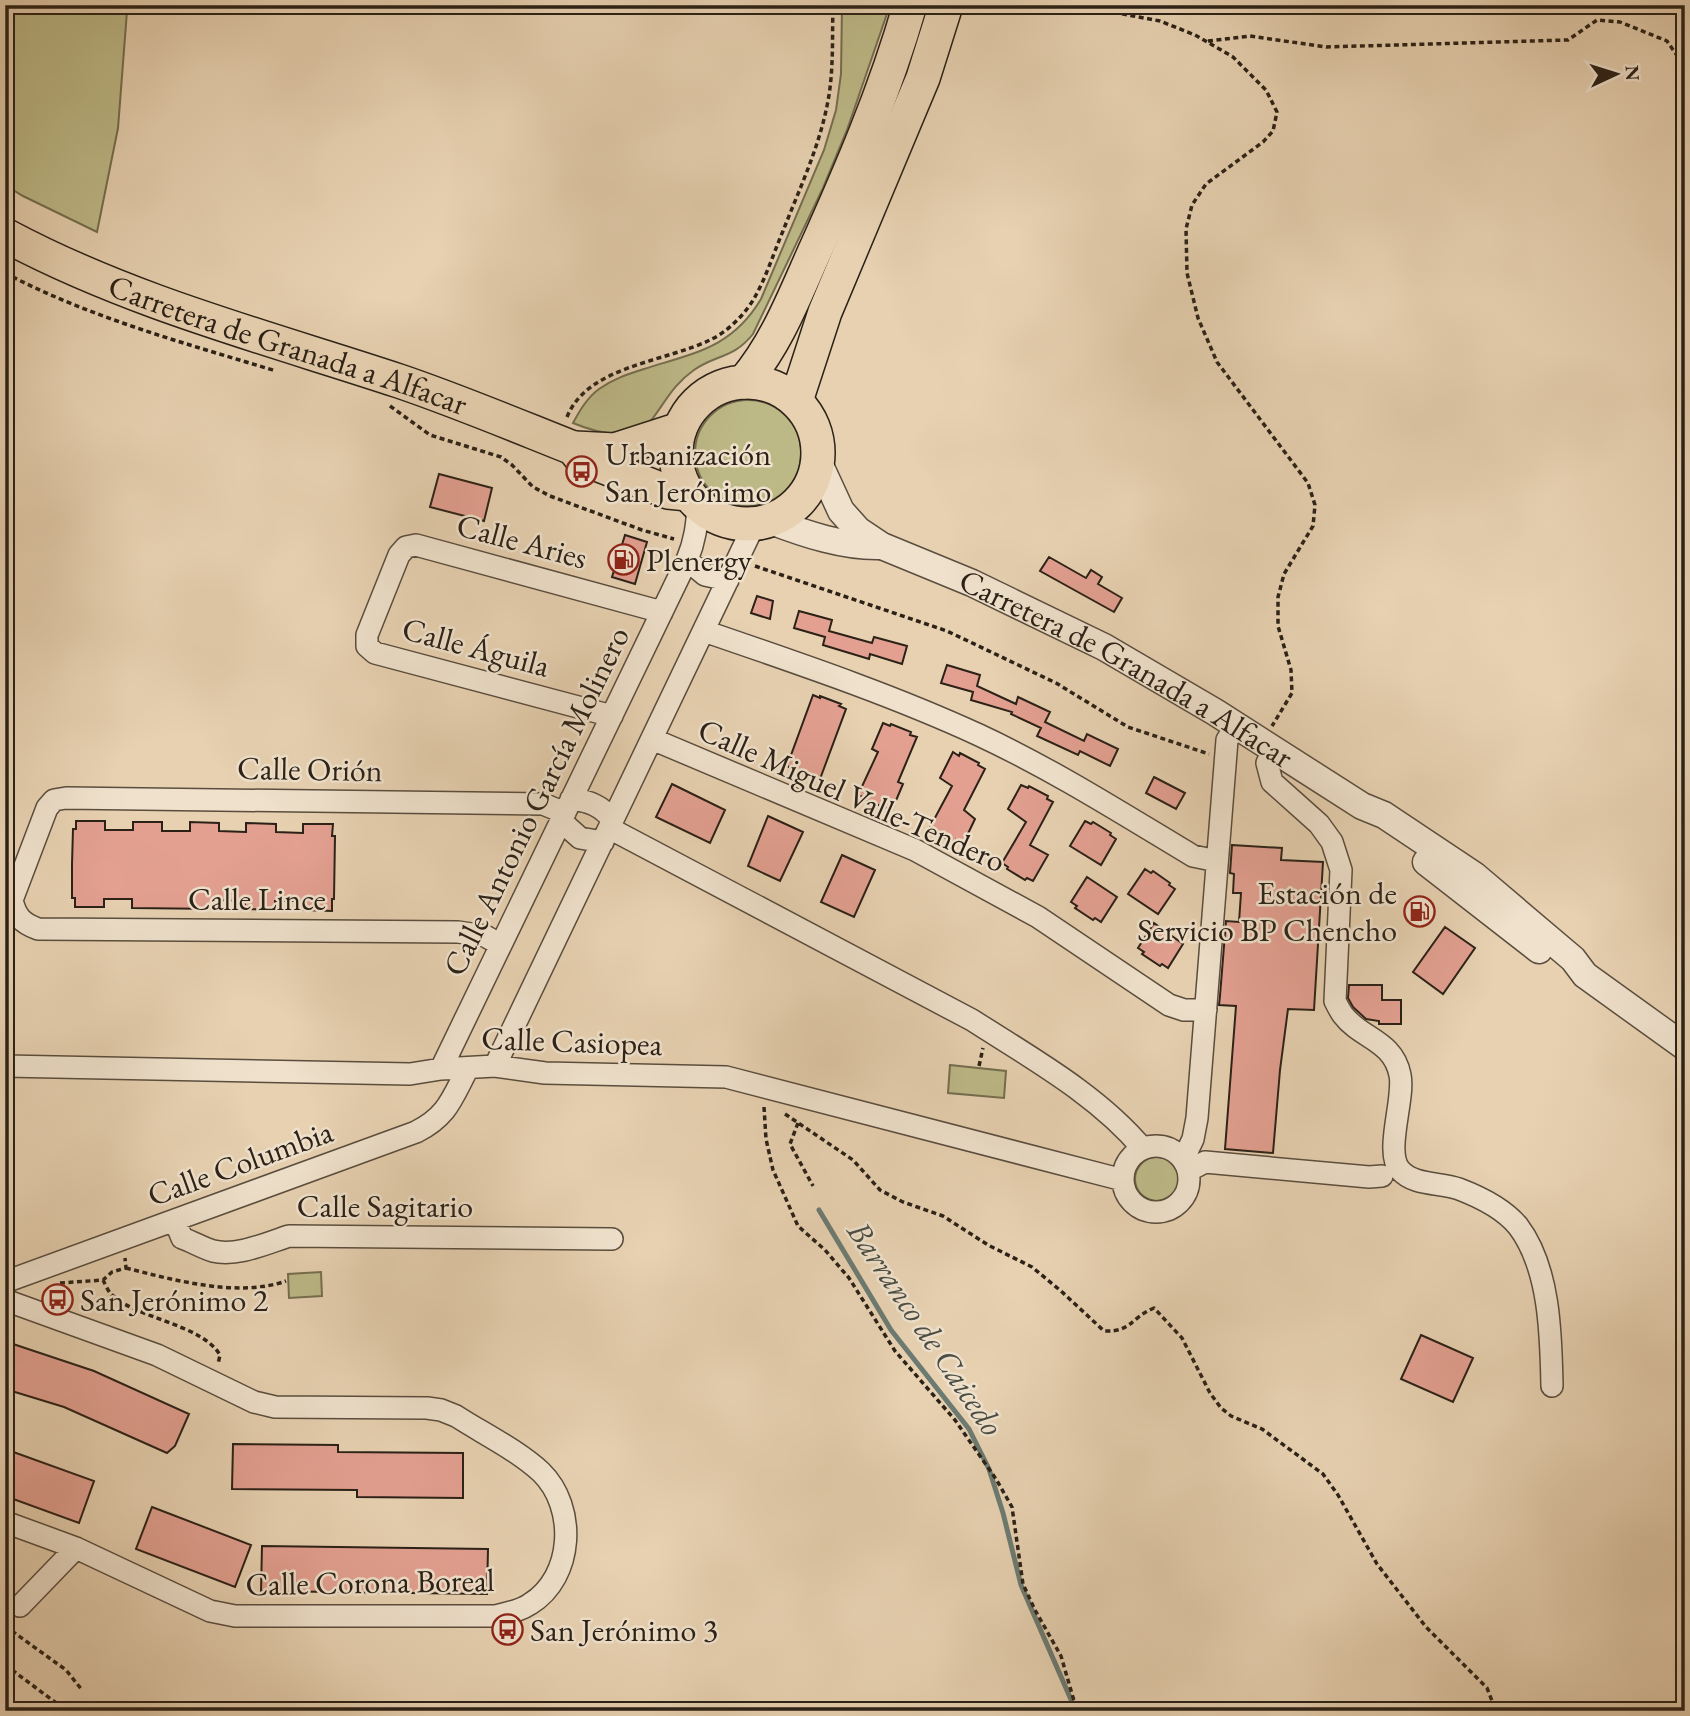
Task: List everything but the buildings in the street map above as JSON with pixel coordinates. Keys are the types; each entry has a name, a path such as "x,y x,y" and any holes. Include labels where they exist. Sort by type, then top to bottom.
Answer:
{"main road":[{"path":"744,382 777,336 851,171 891,68 910,5"},
{"path":"796,401 825,312 923,78 946,5"},
{"name":"Carretera de Granada a Alfacar","path":"5,236 133,294 400,382 565,445 615,450 680,429"},
{"path":"744,382 763,383 796,401 809,418 817,439 818,461 813,481 803,498 789,512 762,523 732,524 712,516 693,500 678,474 676,451 680,429 690,410 705,395 723,386 744,382"},
{"name":"Carretera de Granada a Alfacar","path":"565,445 581,458 693,500"}],"street":[{"name":"Carretera de Granada a Alfacar","path":"818,461 841,512 858,530 882,546 972,583 1055,622 1153,675 1268,746 1362,806 1382,827 1516,933 1568,970 1585,975 1685,1047"},
{"name":"Calle Antonio García Molinero","path":"441,1069 689,555 697,529 693,500"},
{"name":"Carretera de Granada a Alfacar","path":"762,523 859,546 882,546"},
{"path":"495,1066 728,580 742,561 762,523"},
{"name":"Calle Aries","path":"367,646 367,635 399,555 406,547 416,545 662,612"},
{"path":"689,555 705,575 728,580"},
{"path":"704,631 851,682 979,735 1049,770 1193,856 1217,861"},
{"name":"Calle Águila","path":"367,646 374,653 612,716"},
{"path":"1185,1166 1197,1118 1227,740 1236,726"},
{"name":"Calle Miguel Valle-Tendero","path":"652,739 915,850 1038,917 1169,1005 1184,1010 1206,1010"},
{"path":"1268,746 1267,763 1272,782 1319,824 1332,842 1341,870 1335,1001 1344,1017 1389,1051 1398,1064 1401,1080 1394,1155 1398,1168 1410,1179 1457,1188 1495,1205 1518,1226 1535,1260 1551,1324 1552,1386"},
{"name":"Calle Orión","path":"16,914 12,900 47,808 54,800 543,804 566,811"},
{"path":"608,830 604,810 595,804 566,811 580,838 608,830 972,1020 1091,1100 1128,1131 1143,1149"},
{"name":"Calle Lince","path":"16,914 24,924 38,929 472,932 501,945"},
{"name":"Calle Casiopea","path":"5,1066 410,1074 495,1066 545,1073 726,1077 1123,1180"},
{"name":"Calle Columbia","path":"5,1282 416,1132 435,1122 447,1107 468,1068"},
{"path":"1165,1147 1175,1152 1185,1166 1189,1182 1186,1192 1180,1202 1171,1209 1150,1212 1131,1201 1125,1191 1123,1180 1128,1162 1143,1149 1165,1147"},
{"path":"1185,1166 1205,1162 1382,1176"},
{"name":"Calle Sagitario","path":"174,1221 182,1238 214,1251 225,1252 243,1250 289,1236 612,1239"},
{"name":"Calle Corona Boreal","path":"5,1300 157,1355 254,1402 275,1406 427,1408 456,1416 542,1473 562,1506 566,1543 563,1560 545,1592 517,1611 495,1616 235,1616 210,1611 76,1548 5,1522"},
{"path":"20,1606 76,1548"}],"path":[{"path":"565,445 571,408 586,390 611,375 713,339 737,321 756,296 818,140 830,79 833,5"},
{"path":"1029,5 1108,8 1160,22 1206,41 1233,57 1266,90 1277,112 1273,131 1263,142 1206,184 1192,205 1186,229 1187,273 1198,318 1217,362 1308,484 1315,505 1313,526 1284,574 1278,597 1278,626 1291,670 1292,693 1268,746"},
{"path":"1206,41 1250,36 1326,47 1568,40 1597,20 1620,22 1667,41 1685,67"},
{"path":"5,274 127,326 277,371"},
{"path":"5,366 11,412 5,456"},
{"path":"388,404 430,435 500,457 512,465 533,487 550,496 686,543 689,555"},
{"path":"742,561 947,631 1056,683 1128,727 1209,754"},
{"path":"979,1066 984,1043"},
{"path":"765,1105 766,1139 773,1170 798,1226 825,1250 849,1278 895,1351 955,1420 1012,1507 1023,1584 1061,1656 1077,1711"},
{"path":"784,1113 853,1160 880,1190 903,1202 943,1216 988,1244 1032,1266 1104,1331 1126,1329 1141,1314 1154,1308 1182,1338 1210,1393 1221,1408 1231,1416 1262,1429 1323,1474 1377,1564 1426,1627 1487,1688 1496,1711"},
{"path":"798,1123 790,1144 813,1186"},
{"path":"124,1251 126,1268"},
{"path":"52,1282 67,1284 103,1280 112,1272 126,1268 214,1286 267,1288 286,1281"},
{"path":"103,1280 111,1294 125,1304 169,1321 215,1347 220,1355 217,1370"},
{"path":"5,1704 12,1670 7,1627 20,1606"},
{"path":"7,1627 66,1670 82,1690"},
{"path":"12,1670 67,1711"}],"shaded area":[{"path":"5,5 88,5 127,11 118,128 97,232 5,185"},
{"path":"842,5 890,5 847,130 823,188 753,334 739,348 687,375 653,418 636,431 615,434 573,423 587,400 604,385 710,346 738,328 761,299 824,150 836,110 841,74"},
{"path":"748,400 768,404 786,415 797,433 801,453 797,473 786,491 768,502 748,506 728,502 710,491 699,473 695,453 699,433 710,415 728,404"},
{"path":"950,1065 1006,1071 1004,1098 948,1093"},
{"path":"1157,1157 1172,1164 1179,1179 1172,1194 1157,1201 1142,1194 1135,1179 1142,1164"},
{"path":"321,1272 322,1296 289,1298 288,1274"}],"waterway":[{"name":"Barranco de Caicedo","path":"819,1210 891,1330 969,1429 989,1469 1021,1585 1076,1711"}],"place":[{"name":"Urbanización San Jerónimo","path":"582,472"},
{"name":"Plenergy","path":"623,560"},
{"name":"Estación de Servicio BP Chencho","path":"1420,911"},
{"name":"San Jerónimo 2","path":"57,1300"},
{"name":"San Jerónimo 3","path":"507,1630"}]}
